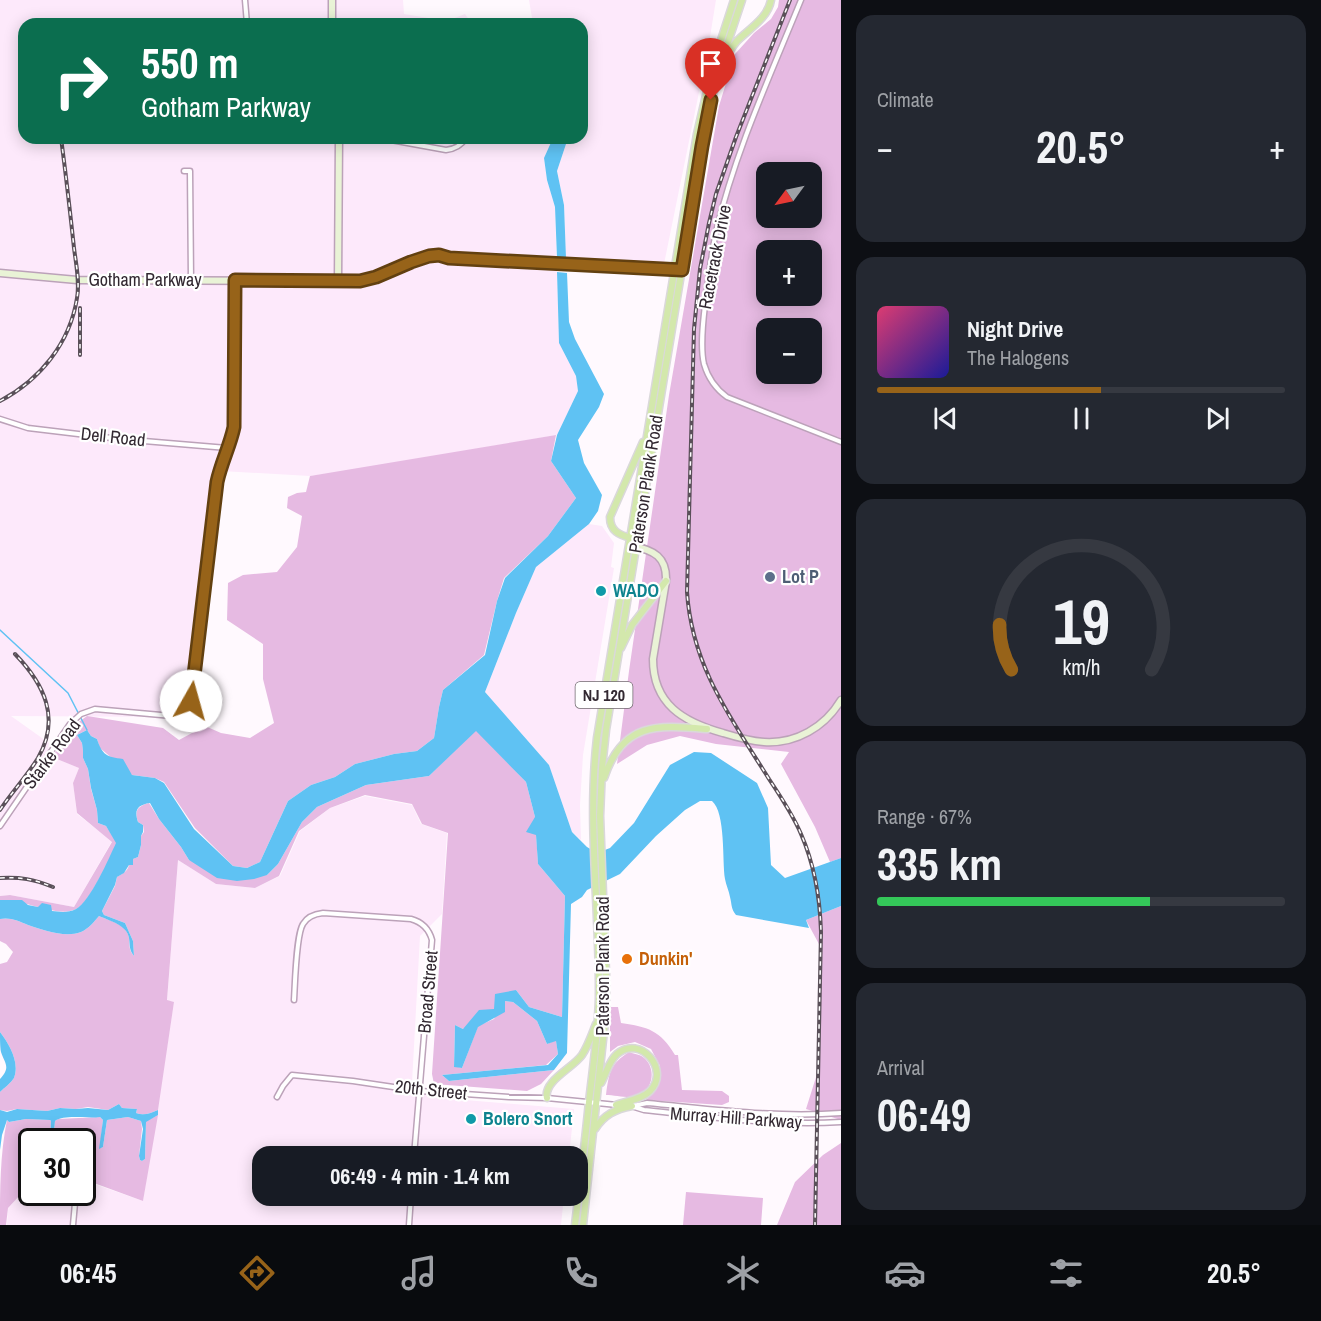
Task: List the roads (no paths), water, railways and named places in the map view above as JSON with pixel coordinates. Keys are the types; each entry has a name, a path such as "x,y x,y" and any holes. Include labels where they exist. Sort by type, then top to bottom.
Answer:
{"main road":[{"name":"Paterson Plank Road","path":"633,538 678,270 701,114 719,43 734,0"},
{"name":"Paterson Plank Road","path":"597,846 606,730 647,433 718,73 742,0"},
{"path":"718,73 734,45 766,14 771,0"},
{"path":"633,538 616,532 612,527 610,517 647,433"},
{"name":"Paterson Plank Road","path":"583,1225 594,1132 593,1102 598,1089 605,1031 606,999 593,803 596,749 632,546"},
{"path":"618,656 630,628 666,581"},
{"path":"600,787 613,754 633,736 663,727 707,729"},
{"name":"Paterson Plank Road","path":"575,1225 593,1102 598,1020 599,890"},
{"path":"547,1098 546,1090 550,1084 572,1066 582,1054 598,1020"},
{"path":"598,1089 612,1059 618,1053 634,1048 649,1055 657,1070 653,1089 643,1096 616,1105"},
{"path":"594,1132 609,1114 619,1108 632,1106"}],"street":[{"path":"245,0 246,18"},
{"path":"332,0 332,18"},
{"name":"Racetrack Drive","path":"801,0 740,152 717,228 707,282 702,354 711,381 727,397 841,442"},
{"path":"338,280 339,144"},
{"path":"413,144 446,150 462,144"},
{"path":"184,171 190,171 191,280"},
{"name":"Gotham Parkway","path":"0,273 77,280 368,279 421,259 439,255 449,258 678,270"},
{"name":"Starke Road","path":"0,826 62,735 81,714 95,709 172,716 182,713 189,706 217,482 234,427 235,280"},
{"name":"Dell Road","path":"0,419 27,428 227,448"},
{"path":"632,546 651,551 660,558 665,568 666,581 653,659 655,679 662,695 673,710 707,729 760,742 777,742 790,740 809,732 833,712 841,700"},
{"name":"Broad Street","path":"294,1000 299,933 304,923 312,916 323,913 411,919 421,923 428,930 432,940 415,1146"},
{"name":"20th Street","path":"278,1097 283,1086 292,1076 420,1091 593,1102"},
{"name":"Murray Hill Parkway","path":"593,1102 632,1106 644,1110 776,1123 841,1122"},
{"name":"Murray Hill Parkway","path":"632,1106 647,1103 779,1115 841,1113"},
{"path":"73,1225 75,1206"},
{"path":"409,1225 410,1206"}],"water":[{"path":"550,144 566,144 557,171 564,205 566,258 557,258 555,207 547,180 544,158"},
{"path":"557,272 567,273 569,322 575,339 604,394 599,407 578,440 584,463 602,495 598,511 589,524 536,567 485,692 549,765 572,832 587,847 597,853 610,848 634,823 670,765 694,752 711,753 757,783 768,808 771,865 785,878 841,858 841,906 806,920 809,928 736,915 732,909 725,879 720,816 712,801 700,801 685,810 656,836 620,874 587,890 582,897 571,904 567,1053 554,1070 449,1081 442,1075 548,1065 558,1054 556,1041 547,1044 537,1021 513,1002 505,1001 505,1012 478,1027 462,1068 454,1067 455,1025 463,1029 479,1010 494,1009 495,994 516,990 529,1007 562,1017 565,896 538,864 536,835 526,832 535,817 526,782 476,731 429,776 366,785 317,807 302,822 278,864 267,875 254,879 237,881 217,878 189,860 150,803 142,805 137,811 138,822 143,825 138,857 133,859 133,865 129,865 124,873 117,877 102,911 104,915 125,923 133,941 134,956 130,950 128,934 125,930 99,916 84,931 75,934 61,934 11,919 0,919 0,900 22,900 28,905 38,907 42,903 51,905 52,911 67,912 76,909 93,889 113,850 116,843 106,826 98,823 88,769 83,758 82,743 77,735 87,730 97,739 106,754 123,759 132,775 155,778 164,783 194,829 233,866 247,868 260,862 288,801 311,785 335,777 355,764 417,751 434,738 443,690 485,655 497,601 505,578 548,536 576,498 551,461 557,435 578,391 576,376 559,343"},
{"path":"0,1032 10,1048 16,1066 14,1078 0,1092 0,1079 6,1068 1,1052"},
{"path":"119,1104 122,1108 137,1109 136,1113 139,1114 158,1110 158,1115 146,1122 145,1159 140,1160 139,1156 143,1129 141,1121 128,1117 107,1120 103,1147 99,1149 103,1120 100,1117 59,1119 55,1121 54,1128 51,1128 50,1120 26,1119 9,1122 7,1120 0,1150 0,1110 7,1112 17,1109 47,1111 60,1108 88,1108 108,1110"}],"waterway":[{"path":"0,630 68,693 87,730"}],"railway":[{"path":"790,0 716,194 700,269 694,329 687,592 690,619 705,668 728,713 794,820 806,846 816,882 821,932 815,1225"},
{"path":"0,401 28,382 51,358 68,330 73,314 78,292 78,279 62,144"},
{"path":"80,308 80,355"},
{"path":"0,810 38,758 48,729 46,702 41,690 34,677 15,654"},
{"path":"0,878 27,879 53,887"}],"place":[{"name":"Lot P","path":"770,577"},
{"name":"WADO","path":"601,591"},
{"name":"Dunkin'","path":"627,959"},
{"name":"Bolero Snort","path":"471,1119"}]}
